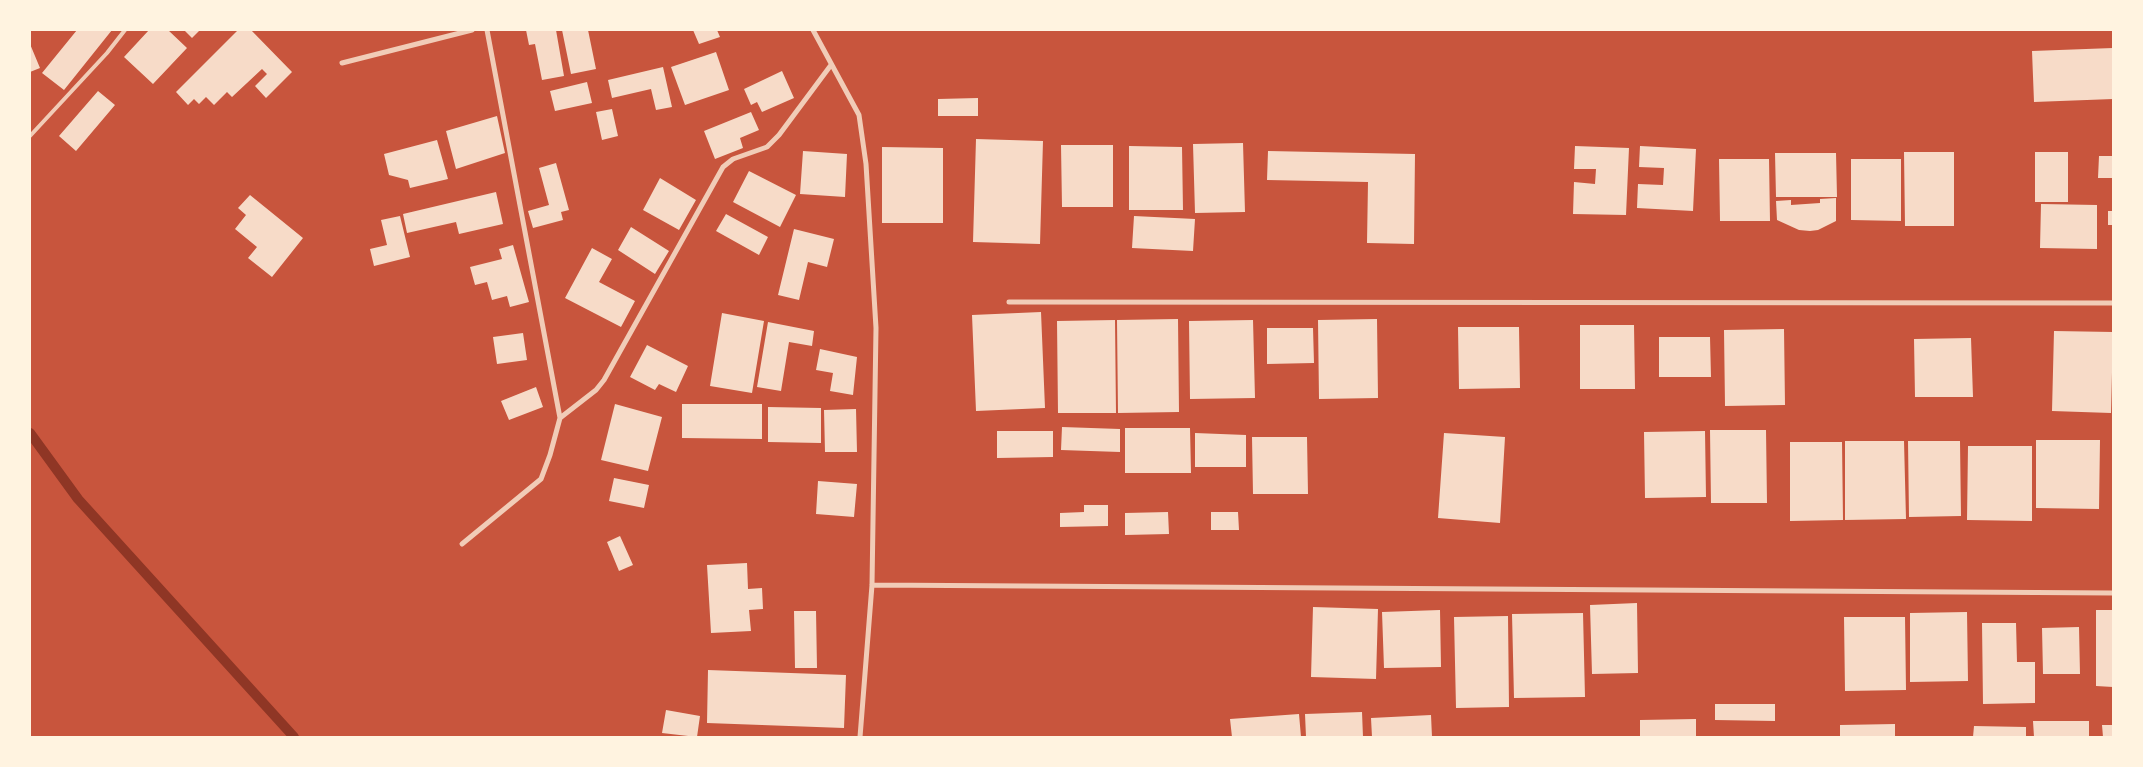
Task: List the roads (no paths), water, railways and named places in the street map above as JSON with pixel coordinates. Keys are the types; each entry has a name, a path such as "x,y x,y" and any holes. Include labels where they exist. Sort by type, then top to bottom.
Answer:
{"street":[{"path":"342,63 472,30"},
{"path":"462,544 541,479 560,418 487,30"},
{"path":"813,30 859,115 866,164 876,328 872,584 860,737"},
{"path":"560,418 596,390 604,380 723,167 733,159 767,147 779,135 831,65"},
{"path":"1009,302 2113,303"},
{"path":"872,584 2113,593"}],"lane":[{"path":"30,136 107,53 125,30"}],"waterway":[{"path":"30,433 78,499 294,737"}]}
